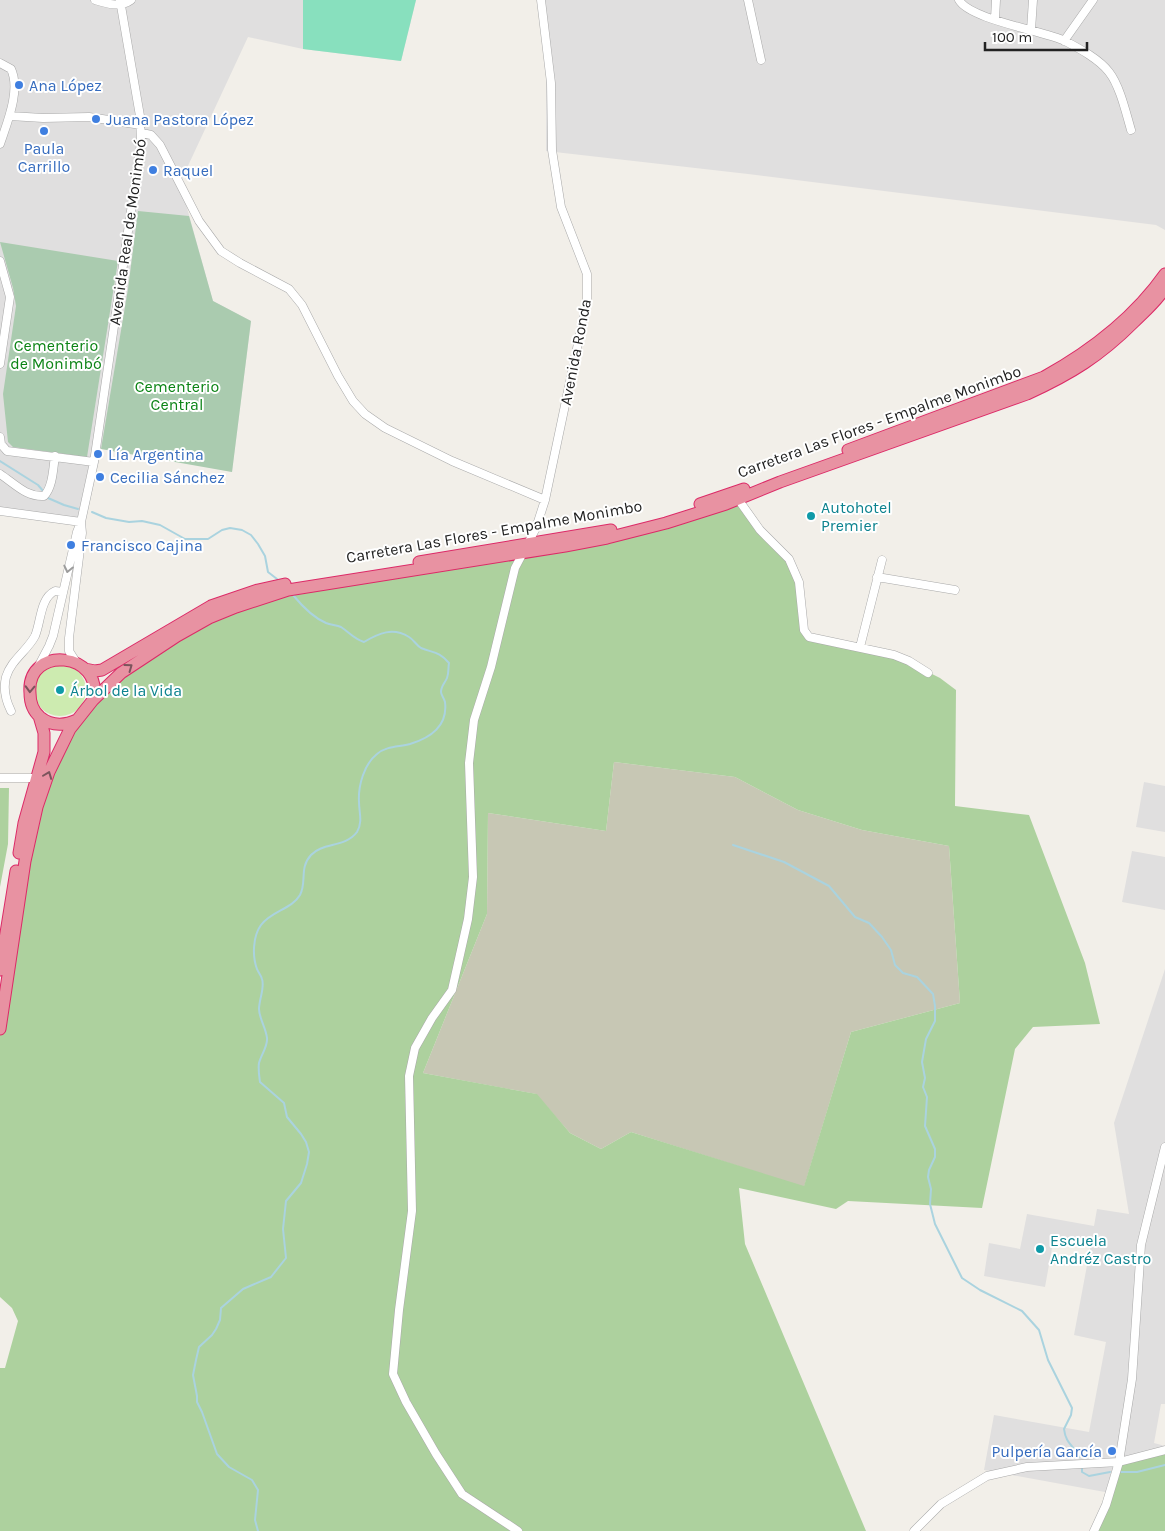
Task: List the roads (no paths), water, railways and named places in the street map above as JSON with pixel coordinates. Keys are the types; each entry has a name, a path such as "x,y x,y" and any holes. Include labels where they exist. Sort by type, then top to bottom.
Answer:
{"highway":[{"name":"Carretera Las Flores - Empalme Monimbo","path":"93,700 121,673 152,651 209,618 236,607 288,590 525,548 668,516 1044,377 1095,346 1119,325 1152,291 1165,274"},
{"name":"Carretera Las Flores - Empalme Monimbo","path":"81,666 95,671 102,670 211,606 258,590 285,584 616,536 666,523 738,499 1027,394 1050,383 1072,372 1102,352 1148,309 1165,288"},
{"path":"0,970 24,823 42,762 44,747 44,733 39,716 31,703 31,678 38,668 48,662 66,660 81,666 95,684 93,700 64,740 49,772 37,807 25,861 0,1029"},
{"path":"39,716 46,722 60,725 77,720"}],"street":[{"path":"95,0 115,5 131,0"},
{"name":"Avenida Ronda","path":"518,1531 462,1494 431,1447 393,1374 412,1211 409,1076 415,1048 432,1018 452,990 468,919 473,877 468,763 474,720 491,666 515,568 536,528 545,500 587,301 586,274 561,207 552,150 548,49 541,0"},
{"path":"748,0 760,60"},
{"path":"959,0 961,5 969,9 1064,41 1098,61 1110,73 1131,130"},
{"path":"995,19 996,0"},
{"path":"1031,30 1033,0"},
{"path":"1064,41 1093,0"},
{"name":"Avenida Real de Monimbó","path":"38,668 49,646 81,522 94,462 141,129 121,2"},
{"path":"0,63 11,69 15,84 10,116 0,144"},
{"path":"10,116 43,118 90,117 141,129 152,135 160,145 199,221 221,251 289,289 297,298 315,328 338,376 353,401 365,414 385,428 452,461 545,500"},
{"path":"0,261 10,297 0,364"},
{"path":"0,442 7,451 94,462"},
{"path":"0,474 32,496 44,496 47,494 50,484 55,456"},
{"path":"738,499 760,530 788,559 799,582 804,630 809,637 894,655 909,661 928,673"},
{"path":"0,511 81,522"},
{"name":"Avenida Real de Monimbó","path":"81,522 82,533 69,647 70,656 81,666"},
{"path":"860,647 882,560"},
{"path":"877,577 955,590"},
{"path":"11,712 5,694 6,676 34,637 46,600 55,591 63,592"},
{"path":"0,778 36,778"},
{"path":"1094,1531 1106,1505 1119,1462 1132,1379 1142,1245 1165,1147"},
{"path":"914,1531 941,1504 987,1476 1027,1467 1119,1462 1165,1450"}],"waterway":[{"path":"0,461 38,485 44,492"},
{"path":"48,498 78,509"},
{"path":"92,512 106,518 129,522 142,521 160,525 185,539 208,539 222,530 230,528 242,530 251,535 258,544 265,556 268,572 277,579"},
{"path":"258,1531 255,1520 258,1490 252,1480 229,1467 217,1454 197,1402 193,1375 199,1347 216,1329 220,1320 221,1308 243,1289 271,1277 286,1258 283,1229 286,1201 301,1183 309,1152 301,1134 287,1117 284,1103 260,1082 259,1063 267,1038 259,1012 263,982 255,964 255,940 258,930 265,920 292,904 300,895 305,865 311,855 322,848 346,841 357,832 360,821 359,796 361,782 365,769 372,758 384,749 410,744 424,738 441,724 445,710 445,702 441,690 448,676 449,663 439,654 421,648 409,637 397,632 386,632 364,642 361,641 341,627 316,618 293,595"},
{"path":"733,845 784,862 829,886 855,917 869,923 882,937 891,950 895,965 903,973 917,977 933,994 935,1021 926,1039 922,1062 925,1078 923,1087 927,1097 925,1126 935,1149 935,1157 928,1177 931,1189 930,1204 935,1224 962,1278 980,1290 1022,1311 1039,1330 1048,1360 1072,1408 1071,1415 1064,1429 1068,1442 1079,1457"},
{"path":"1121,1472 1137,1472 1165,1465"},
{"path":"1082,1468 1082,1472 1089,1476 1110,1472"}],"place":[{"name":"Ana López","path":"19,85"},
{"name":"Juana Pastora López","path":"96,119"},
{"name":"Paula Carrillo","path":"44,131"},
{"name":"Raquel","path":"153,170"},
{"name":"Lía Argentina","path":"98,454"},
{"name":"Cecilia Sánchez","path":"100,477"},
{"name":"Autohotel Premier","path":"811,516"},
{"name":"Francisco Cajina","path":"71,545"},
{"name":"Árbol de la Vida","path":"60,690"},
{"name":"Escuela Andréz Castro","path":"1040,1249"},
{"name":"Pulpería García","path":"1112,1451"}],"park label":[{"name":"Cementerio de Monimbó","path":"56,354"},
{"name":"Cementerio Central","path":"177,395"}]}
